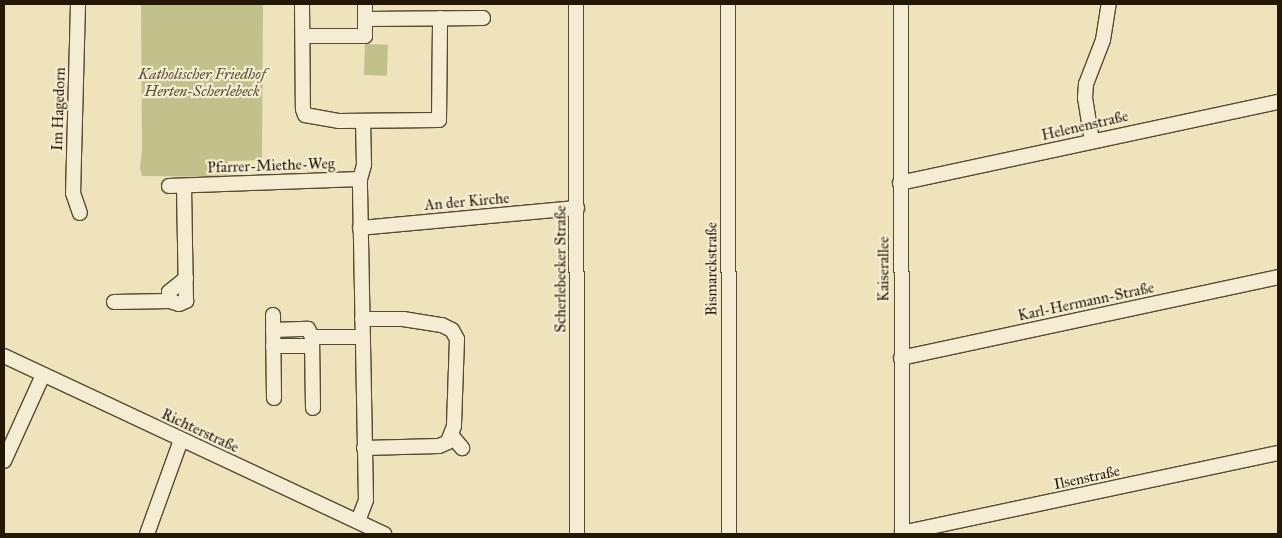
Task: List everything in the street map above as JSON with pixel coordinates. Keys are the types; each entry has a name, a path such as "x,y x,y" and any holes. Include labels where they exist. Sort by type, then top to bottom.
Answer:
{"street":[{"name":"Im Hagedorn","path":"78,4 73,193 80,213"},
{"path":"302,4 303,109 305,115 339,121 439,120 440,18"},
{"path":"302,36 365,36 365,4"},
{"name":"Scherlebecker Straße","path":"576,4 578,534"},
{"name":"Bismarckstraße","path":"728,4 729,534"},
{"name":"Kaiserallee","path":"901,4 902,534"},
{"path":"1092,141 1085,98 1086,84 1103,40 1109,4"},
{"path":"365,19 483,18"},
{"name":"Helenenstraße","path":"900,183 1278,102"},
{"path":"358,521 366,500 360,228 360,178 364,166 363,121"},
{"name":"Pfarrer-Miethe-Weg","path":"169,186 360,178"},
{"path":"114,302 170,301 179,304 186,301 184,186"},
{"name":"An der Kirche","path":"360,228 577,208"},
{"name":"Karl-Hermann-Straße","path":"901,358 1278,277"},
{"path":"273,315 274,398"},
{"path":"362,319 403,319 442,325 452,330 457,339 456,412 452,436 448,442 439,446 364,448"},
{"path":"273,330 308,329 312,341 313,408"},
{"path":"273,346 363,336"},
{"name":"Richterstraße","path":"4,356 384,534"},
{"path":"4,461 43,375"},
{"path":"452,436 462,448"},
{"path":"147,534 182,440"},
{"name":"Ilsenstraße","path":"902,534 1278,453"}],"green space":[{"name":"Katholischer Friedhof Herten-Scherlebeck","path":"141,4 263,4 262,160 228,161 227,177 142,176 140,168 142,150"},
{"path":"365,44 388,45 387,76 364,75"}]}
